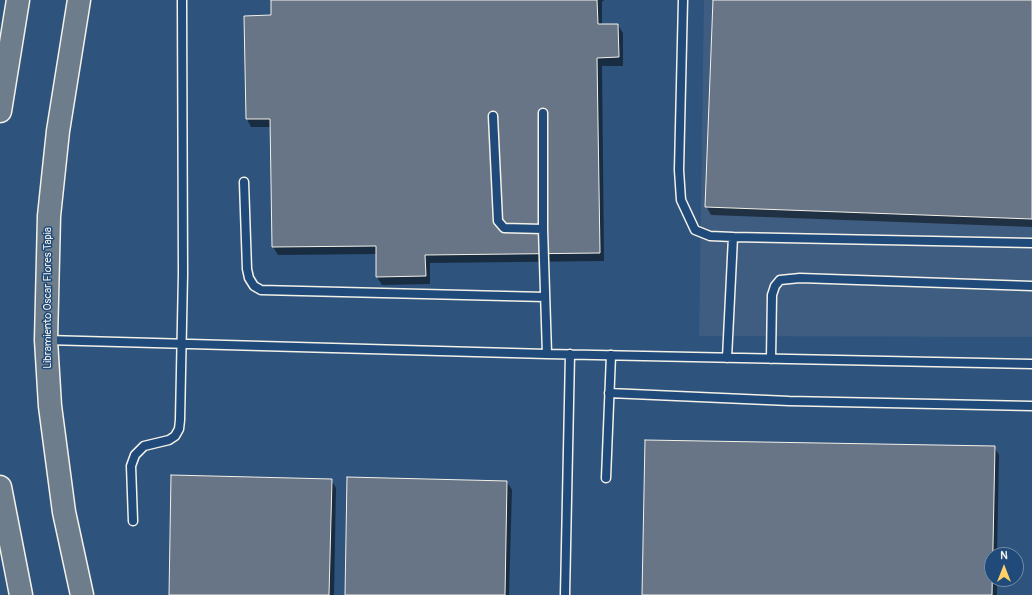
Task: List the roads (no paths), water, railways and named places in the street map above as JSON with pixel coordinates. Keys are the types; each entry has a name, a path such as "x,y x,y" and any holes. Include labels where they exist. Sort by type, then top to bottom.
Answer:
{"highway":[{"path":"0,111 18,0"},
{"name":"Libramiento Oscar Flores Tapia","path":"79,0 58,132 49,216 46,340 50,406 63,504 82,595"},
{"path":"0,487 21,595"}],"lane":[{"path":"133,521 131,466 135,455 144,446 169,440 175,436 179,429 184,274 182,0"},
{"path":"683,0 679,170 681,200 695,230 710,236 733,237 1032,243"},
{"path":"543,113 543,229 546,354"},
{"path":"493,116 498,221 504,228 543,229"},
{"path":"244,182 249,278 254,286 261,290 545,297"},
{"path":"727,358 733,237"},
{"path":"771,359 772,295 775,286 780,280 800,278 1032,286"},
{"path":"46,340 546,354 1032,364"},
{"path":"566,595 570,354"},
{"path":"606,478 611,355"},
{"path":"609,393 789,400 1032,406"}]}
